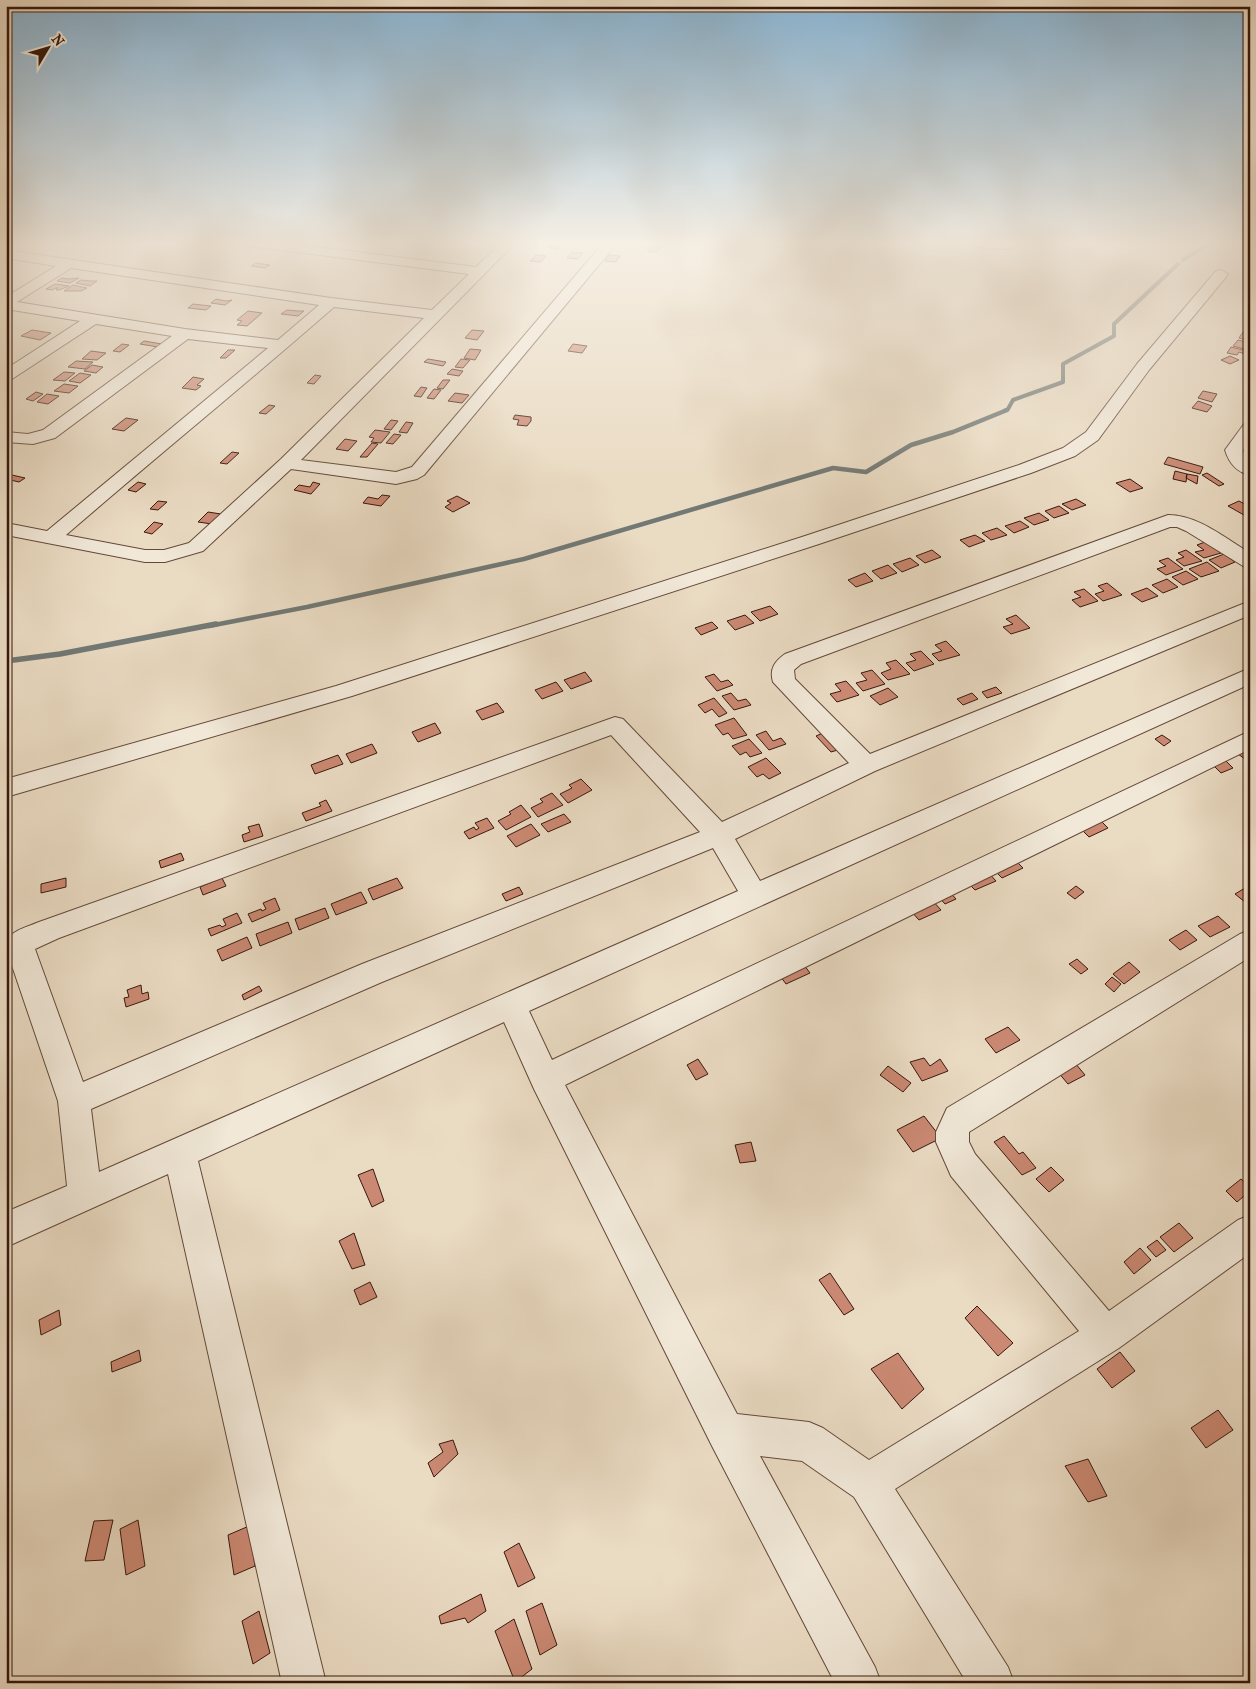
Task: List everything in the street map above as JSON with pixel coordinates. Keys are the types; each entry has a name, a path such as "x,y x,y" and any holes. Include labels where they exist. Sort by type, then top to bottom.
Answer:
{"street":[{"path":"6,376 91,321"},
{"path":"105,321 185,334 280,345"},
{"path":"51,538 140,462 214,403 309,321"},
{"path":"6,529 145,556 165,556 196,547 287,462 428,321"},
{"path":"287,462 396,478 411,475 418,471 545,321"},
{"path":"6,788 344,691 1025,469 1070,452 1092,436 1143,367 1182,321"},
{"path":"6,437 26,440 38,439 49,434 185,334"},
{"path":"1250,428 1234,450 1237,460 1250,470"},
{"path":"866,765 784,682 781,673 784,665 793,659 1168,521 1180,521 1193,527 1250,562"},
{"path":"74,1100 372,973 719,835 866,765 1250,607"},
{"path":"6,1230 86,1196 1250,675"},
{"path":"86,1196 74,1100 13,939 49,930 615,725 719,835 755,896"},
{"path":"545,1079 1250,739"},
{"path":"1106,1334 963,1165 953,1148 951,1130 958,1119 1250,942"},
{"path":"512,1005 545,1079 726,1432 859,1683"},
{"path":"180,1154 304,1683"},
{"path":"868,1483 1106,1334 1250,1232"},
{"path":"726,1432 810,1442 868,1483 992,1683"}],"building":[{"path":"242,321 253,321 247,326 237,325"},
{"path":"32,330 51,333 40,340 21,336"},
{"path":"472,330 484,331 477,340 465,338"},
{"path":"1243,332 1250,334 1250,341 1239,338"},
{"path":"1238,340 1250,343 1250,348 1248,350 1233,346"},
{"path":"144,341 162,344 158,347 140,344"},
{"path":"122,344 129,345 120,352 113,351"},
{"path":"573,344 587,346 582,353 568,351"},
{"path":"1231,347 1247,351 1245,354 1239,352 1237,355 1227,353"},
{"path":"470,349 481,350 475,360 464,358"},
{"path":"228,350 235,350 226,358 220,358"},
{"path":"91,351 106,353 97,360 82,359"},
{"path":"1230,356 1239,360 1230,364 1221,360"},
{"path":"428,359 446,362 443,366 424,362"},
{"path":"461,359 470,360 463,368 455,367"},
{"path":"76,361 93,362 85,369 68,367"},
{"path":"92,365 103,367 96,373 84,371"},
{"path":"452,369 463,371 459,376 447,374"},
{"path":"64,372 75,373 65,381 53,380"},
{"path":"80,373 91,375 80,383 69,381"},
{"path":"315,375 321,376 314,384 307,383"},
{"path":"193,377 204,379 197,385 201,386 196,390 182,388"},
{"path":"443,380 450,380 443,389 437,388"},
{"path":"64,384 78,386 69,393 54,391"},
{"path":"421,387 427,388 421,397 414,396"},
{"path":"434,389 441,390 434,399 427,398"},
{"path":"1203,391 1217,394 1212,402 1198,398"},
{"path":"36,392 43,394 33,401 26,399"},
{"path":"455,393 469,395 462,403 448,401"},
{"path":"47,394 59,396 48,404 37,402"},
{"path":"1198,401 1212,406 1207,412 1192,408"},
{"path":"269,405 275,406 266,414 259,413"},
{"path":"515,415 531,417 531,421 527,426 517,425 519,420 513,419"},
{"path":"126,418 138,420 124,431 112,429"},
{"path":"391,420 398,421 391,430 384,429"},
{"path":"406,422 413,423 407,433 399,432"},
{"path":"375,430 390,432 381,443 371,442 374,438 369,437"},
{"path":"394,434 401,435 393,444 386,443"},
{"path":"345,439 357,441 348,451 336,449"},
{"path":"372,443 378,444 367,457 360,457"},
{"path":"232,452 239,453 227,464 220,463"},
{"path":"1168,457 1203,467 1200,474 1164,464"},
{"path":"1175,471 1187,474 1186,482 1173,479"},
{"path":"1207,473 1224,484 1219,486 1202,475"},
{"path":"1187,474 1198,476 1197,484 1186,478"},
{"path":"12,475 25,478 19,482 6,479"},
{"path":"1130,479 1143,488 1130,492 1116,483"},
{"path":"138,482 146,484 136,492 128,490"},
{"path":"313,482 320,484 311,494 294,490 299,485 310,487"},
{"path":"382,495 390,496 381,506 363,503 368,497 378,499"},
{"path":"457,496 470,503 453,512 445,507 451,503 447,501"},
{"path":"1076,499 1086,505 1072,510 1062,504"},
{"path":"158,501 167,502 158,510 150,509"},
{"path":"1239,501 1250,507 1250,513 1244,515 1228,506"},
{"path":"1059,506 1069,513 1054,518 1045,511"},
{"path":"208,512 221,514 212,524 198,522"},
{"path":"1039,513 1049,520 1034,525 1024,518"},
{"path":"1020,521 1029,527 1014,533 1005,526"},
{"path":"154,522 163,524 152,534 144,532"},
{"path":"997,528 1007,535 991,540 982,533"},
{"path":"975,535 985,541 969,547 960,540"},
{"path":"1205,542 1221,553 1204,558 1195,552 1204,550 1197,545"},
{"path":"932,550 941,557 925,563 916,556"},
{"path":"1186,550 1202,561 1184,566 1176,560 1184,557 1178,553"},
{"path":"1224,554 1235,562 1221,568 1209,560"},
{"path":"910,558 919,565 902,572 893,564"},
{"path":"1168,558 1183,569 1166,575 1157,569 1166,566 1159,561"},
{"path":"1207,562 1219,571 1201,577 1189,569"},
{"path":"888,565 897,573 881,579 872,571"},
{"path":"1186,571 1198,579 1183,585 1172,577"},
{"path":"865,573 873,581 856,587 848,580"},
{"path":"1167,579 1178,587 1163,593 1152,585"},
{"path":"1107,583 1122,595 1103,601 1095,594 1104,591 1098,586"},
{"path":"1147,588 1158,596 1142,602 1131,594"},
{"path":"1084,589 1098,601 1080,607 1072,600 1081,597 1074,592"},
{"path":"770,606 778,614 760,621 751,612"},
{"path":"745,615 754,623 735,630 727,621"},
{"path":"1016,615 1030,628 1011,634 1003,627 1013,624 1006,619"},
{"path":"712,622 718,628 701,635 695,628"},
{"path":"946,641 960,655 939,661 932,654 942,651 935,645"},
{"path":"921,651 934,664 914,671 906,663 916,660 910,654"},
{"path":"896,660 910,674 888,680 881,673 891,669 886,663"},
{"path":"872,670 885,684 863,691 856,683 867,680 861,673"},
{"path":"585,672 592,681 571,689 564,680"},
{"path":"714,674 721,682 728,680 733,685 717,691 705,677"},
{"path":"846,681 859,695 837,702 830,694 841,691 835,684"},
{"path":"556,682 563,691 542,699 535,690"},
{"path":"996,687 1002,693 987,698 982,692"},
{"path":"888,688 898,697 880,705 870,696"},
{"path":"731,693 738,701 746,699 751,705 734,710 722,696"},
{"path":"972,693 978,699 963,705 957,699"},
{"path":"714,698 727,713 719,717 712,709 705,713 698,705"},
{"path":"497,703 504,712 482,720 476,711"},
{"path":"734,718 747,735 733,739 728,733 723,735 715,725"},
{"path":"435,723 441,733 418,742 412,732"},
{"path":"766,731 773,741 781,738 786,744 769,750 756,735"},
{"path":"825,732 841,749 831,752 816,736"},
{"path":"1162,735 1171,741 1164,746 1155,739"},
{"path":"749,739 762,753 750,757 746,752 740,755 732,746"},
{"path":"372,744 377,753 351,763 346,754"},
{"path":"1250,748 1250,762 1249,762 1238,754"},
{"path":"338,755 343,764 315,774 311,765"},
{"path":"766,758 781,773 769,779 763,774 757,777 748,767"},
{"path":"1225,760 1233,768 1221,773 1213,765"},
{"path":"581,779 592,790 568,803 560,794 572,788 569,785"},
{"path":"552,793 563,805 538,817 531,808 543,802 540,799"},
{"path":"326,800 332,811 306,821 302,813 321,806 319,803"},
{"path":"521,805 531,817 506,830 498,821 511,814 509,812"},
{"path":"564,814 571,822 548,832 541,824"},
{"path":"487,818 494,828 469,839 464,832 474,827 476,830 479,828 475,823"},
{"path":"1098,818 1108,828 1089,837 1079,827"},
{"path":"259,824 263,836 244,842 242,835 250,832 248,827"},
{"path":"531,824 540,835 516,847 507,836"},
{"path":"181,853 184,860 161,868 159,861"},
{"path":"1013,858 1023,868 1002,878 992,868"},
{"path":"986,870 996,881 975,890 965,880"},
{"path":"66,878 66,887 41,893 41,884"},
{"path":"222,878 226,886 203,895 200,887"},
{"path":"397,878 403,888 373,900 368,889"},
{"path":"1250,885 1250,906 1235,894"},
{"path":"1076,886 1084,892 1075,899 1067,893"},
{"path":"519,887 523,894 506,901 502,894"},
{"path":"948,890 956,899 945,904 937,895"},
{"path":"361,892 367,903 336,915 331,904"},
{"path":"275,898 280,910 252,922 248,914 266,909 263,903"},
{"path":"931,899 941,910 919,920 909,909"},
{"path":"325,908 329,918 299,930 295,919"},
{"path":"237,913 242,923 211,936 208,929 226,925 223,919"},
{"path":"1218,916 1230,927 1210,937 1198,926"},
{"path":"288,922 292,933 260,946 256,934"},
{"path":"1186,930 1197,940 1180,950 1169,940"},
{"path":"247,937 252,948 222,961 217,950"},
{"path":"1077,959 1088,969 1081,974 1069,964"},
{"path":"801,961 810,973 786,984 777,972"},
{"path":"1129,962 1140,972 1124,984 1113,974"},
{"path":"1112,977 1121,984 1114,992 1105,984"},
{"path":"141,985 142,994 148,992 149,999 126,1007 124,998 129,997 127,990"},
{"path":"259,986 262,991 244,1000 242,995"},
{"path":"1008,1027 1020,1040 996,1053 985,1039"},
{"path":"924,1058 930,1066 940,1059 948,1071 922,1081 910,1062"},
{"path":"698,1059 708,1074 696,1080 687,1065"},
{"path":"1075,1063 1085,1075 1068,1084 1057,1071"},
{"path":"888,1066 911,1083 903,1092 880,1075"},
{"path":"924,1116 941,1138 913,1152 897,1130"},
{"path":"1004,1136 1019,1154 1023,1152 1036,1168 1022,1175 994,1142"},
{"path":"751,1142 756,1161 740,1163 735,1145"},
{"path":"1051,1167 1064,1180 1049,1192 1036,1179"},
{"path":"373,1169 384,1201 372,1207 358,1175"},
{"path":"1241,1179 1250,1187 1250,1191 1237,1202 1226,1191"},
{"path":"1179,1223 1193,1238 1174,1252 1160,1237"},
{"path":"354,1233 365,1265 352,1269 339,1241"},
{"path":"1157,1240 1166,1250 1156,1257 1147,1247"},
{"path":"1140,1248 1151,1260 1134,1274 1124,1262"},
{"path":"830,1273 854,1309 844,1315 819,1280"},
{"path":"370,1282 377,1297 360,1305 354,1290"},
{"path":"977,1306 1013,1343 998,1356 965,1318"},
{"path":"59,1310 61,1325 41,1335 39,1320"},
{"path":"139,1350 141,1361 112,1372 111,1362"},
{"path":"1120,1352 1135,1371 1112,1388 1097,1369"},
{"path":"898,1353 924,1389 902,1409 871,1369"},
{"path":"1218,1410 1233,1430 1206,1448 1191,1428"},
{"path":"453,1440 458,1454 434,1477 428,1463 443,1452 439,1444"},
{"path":"1088,1459 1107,1496 1088,1502 1065,1466"},
{"path":"113,1520 104,1560 85,1561 94,1521"},
{"path":"138,1520 145,1566 126,1575 120,1529"},
{"path":"249,1526 255,1566 234,1575 228,1535"},
{"path":"519,1543 535,1578 518,1587 504,1552"},
{"path":"481,1594 486,1611 468,1623 465,1618 441,1624 439,1616"},
{"path":"542,1603 557,1645 540,1655 526,1611"},
{"path":"259,1611 270,1653 253,1664 242,1621"},
{"path":"514,1619 532,1669 515,1682 495,1631"}],"waterway":[{"path":"1004,411 1008,409 1013,400 1063,382 1063,364 1114,336 1114,324 1117,321"},
{"path":"209,626 307,607 524,559 833,468 866,472 911,445 953,432 1007,410"},
{"path":"6,661 60,654 216,624"}]}
